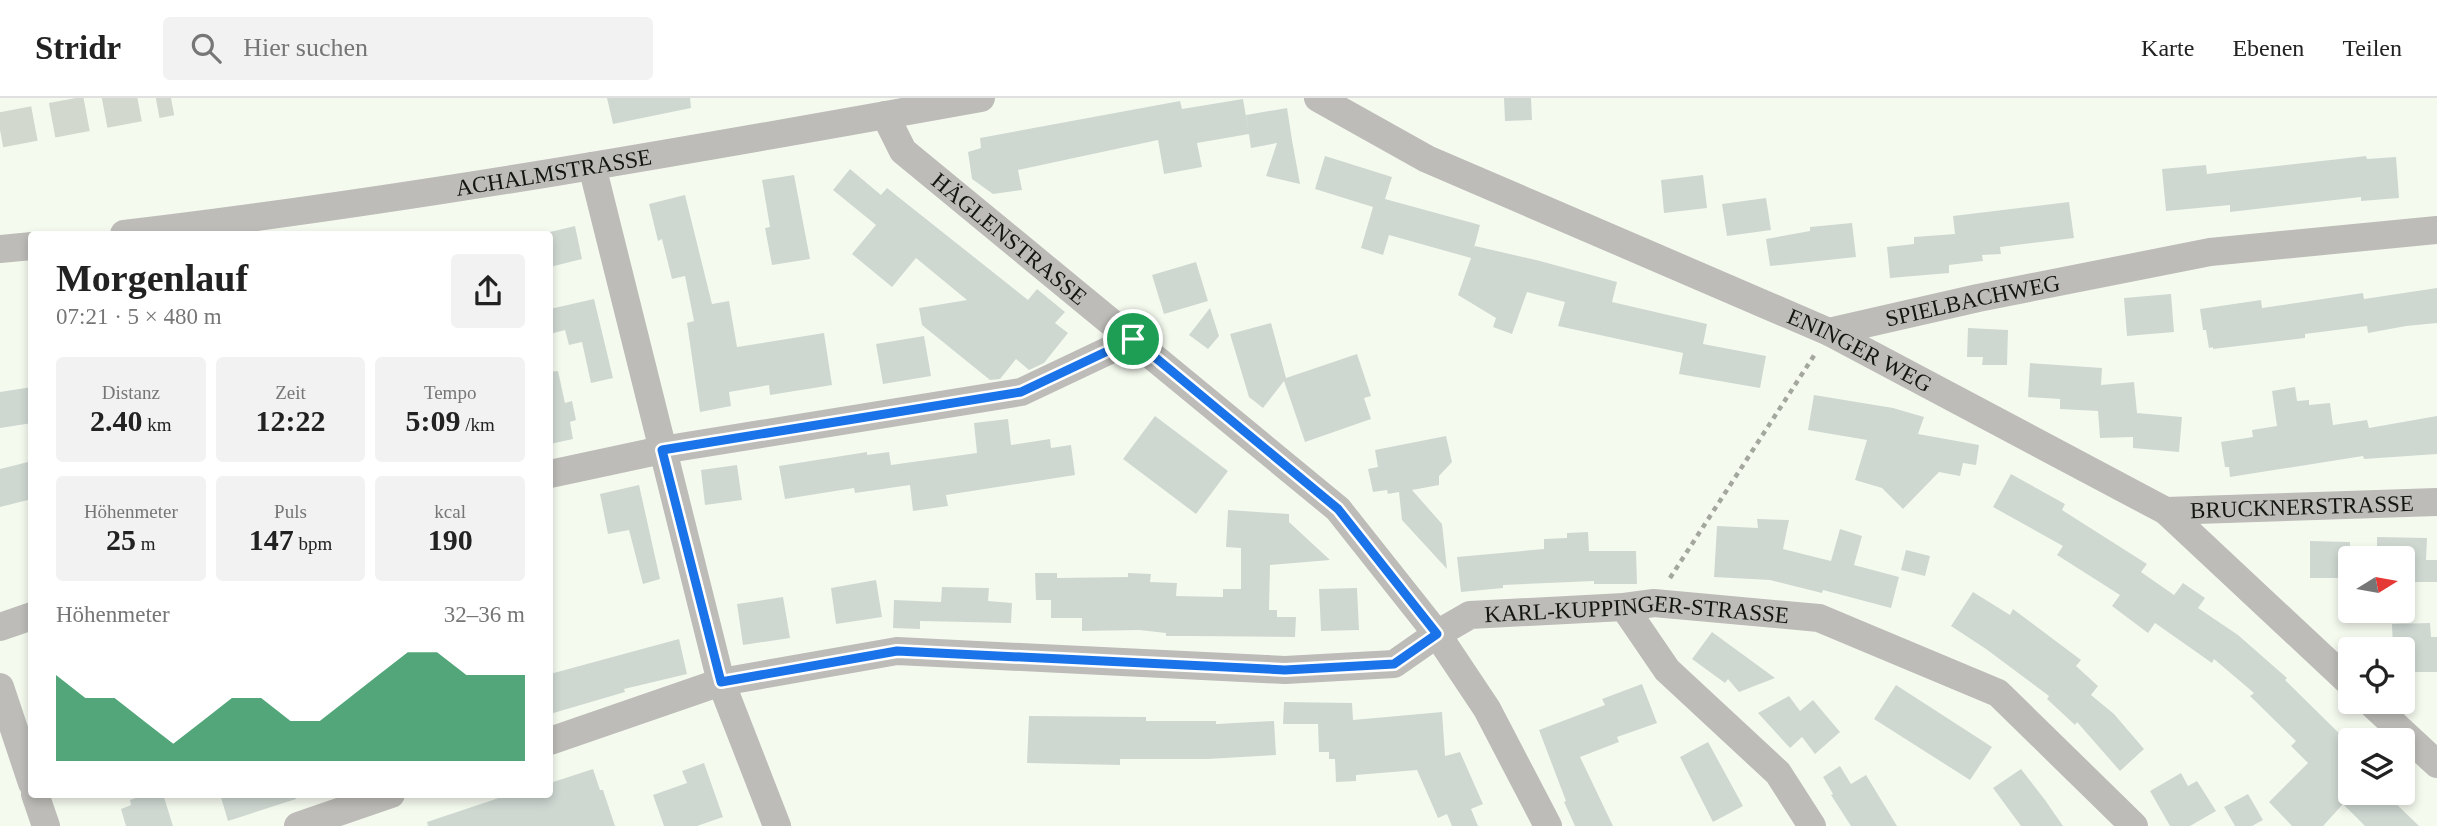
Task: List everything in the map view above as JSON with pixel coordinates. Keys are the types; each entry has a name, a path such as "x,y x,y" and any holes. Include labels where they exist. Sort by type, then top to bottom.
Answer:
{"street":[{"name":"ACHALMSTRASSE","path":"178,231 233,228 981,98"},
{"name":"ENINGER WEG","path":"1318,98 1427,159 1829,332 2166,511 2338,672"},
{"name":"HÄGLENSTRASSE","path":"886,115 903,151 1338,509 1437,634 1487,709 1548,826"},
{"path":"592,166 721,682 777,826"},
{"name":"SPIELBACHWEG","path":"1829,332 1978,298 2210,252 2437,230"},
{"path":"0,249 28,246"},
{"path":"553,473 662,450 1021,392 1133,339"},
{"name":"BRUCKNERSTRASSE","path":"2166,511 2437,502"},
{"name":"KARL-KUPPINGER-STRASSE","path":"553,740 721,682 897,651 1285,670 1394,664 1470,615 1654,603 1819,618 1998,693 2134,826"},
{"path":"1624,607 1667,670 1778,773 1812,826"},
{"path":"0,626 28,617"},
{"path":"0,687 28,771"},
{"path":"2383,714 2437,764"},
{"path":"36,798 46,826"},
{"path":"298,826 379,798"}],"path":[{"path":"1654,603 1829,332"}],"building":[{"path":"607,98 690,98 691,108 613,124"},
{"path":"1504,98 1531,98 1532,120 1505,121"},
{"path":"1243,99 1249,134 1197,143 1202,167 1164,174 1158,140 1018,170 1022,190 993,194 972,179 968,152 981,148 980,138 1180,101 1182,109"},
{"path":"1287,108 1300,184 1266,176 1277,143 1251,148 1246,115"},
{"path":"1325,156 1392,177 1385,199 1480,225 1474,248 1475,246 1540,261 1617,282 1612,302 1707,324 1703,344 1766,356 1760,388 1679,374 1683,353 1558,326 1565,302 1527,292 1512,334 1493,327 1496,318 1458,295 1471,258 1389,235 1383,255 1361,248 1373,207 1315,189"},
{"path":"2366,156 2367,159 2396,157 2399,198 2361,201 2361,197 2230,212 2230,205 2166,211 2162,169 2206,165 2207,174"},
{"path":"850,169 881,195 887,188 1028,300 1037,289 1065,312 1055,323 1068,333 1044,363 1029,370 1016,359 1000,379 990,380 922,325 919,308 967,300 916,258 892,287 852,254 876,225 833,190"},
{"path":"794,175 810,259 772,265 765,228 770,227 762,180"},
{"path":"1703,175 1707,208 1664,213 1661,180"},
{"path":"685,195 712,304 729,301 737,347 824,333 832,385 770,395 769,385 729,392 731,406 700,412 687,323 694,321 685,276 672,279 662,239 658,241 649,204"},
{"path":"1766,198 1771,230 1727,236 1722,204"},
{"path":"2069,202 2074,238 2000,247 2001,254 1982,255 1983,261 1949,265 1949,273 1890,278 1887,247 1914,244 1914,237 1955,234 1953,216"},
{"path":"1852,223 1856,257 1770,266 1766,239 1810,231 1810,227"},
{"path":"575,226 582,259 553,266 553,231"},
{"path":"1196,262 1208,301 1164,314 1152,275"},
{"path":"2437,288 2437,323 2368,333 2367,326 2305,334 2305,338 2213,349 2209,348 2206,330 2203,330 2200,309 2261,300 2262,308 2363,293 2364,299"},
{"path":"2171,294 2174,332 2127,336 2124,298"},
{"path":"594,299 613,378 591,383 582,342 569,345 565,330 553,333 553,308"},
{"path":"1210,308 1219,336 1208,349 1189,335"},
{"path":"1271,323 1286,378 1357,354 1371,396 1364,398 1371,419 1305,442 1284,381 1263,408 1249,397 1230,334"},
{"path":"1968,328 2008,330 2007,365 1982,365 1983,357 1967,357"},
{"path":"924,336 931,376 883,384 876,344"},
{"path":"2030,363 2102,368 2101,385 2134,382 2137,413 2182,417 2179,452 2133,448 2133,437 2100,438 2098,411 2060,409 2060,399 2028,397"},
{"path":"558,371 565,403 572,401 576,420 570,422 573,439 553,443 553,372"},
{"path":"2295,387 2297,401 2309,400 2309,405 2330,403 2333,425 2367,420 2369,428 2437,416 2437,454 2364,459 2363,456 2230,477 2229,467 2225,467 2221,442 2253,437 2252,430 2277,426 2272,391"},
{"path":"28,388 28,424 0,428 0,392"},
{"path":"1814,395 1893,408 1924,417 1918,434 1979,445 1976,465 1963,463 1960,476 1939,472 1903,509 1882,488 1855,480 1867,440 1808,430"},
{"path":"1155,416 1228,471 1196,514 1123,459"},
{"path":"1008,419 1011,445 1050,439 1051,448 1071,445 1075,475 946,495 948,506 913,511 910,485 855,493 854,488 785,499 779,466 867,452 867,455 889,452 891,465 977,453 974,423"},
{"path":"1446,436 1452,462 1439,476 1439,485 1412,490 1442,524 1447,569 1402,520 1399,492 1373,492 1368,469 1378,467 1375,450"},
{"path":"28,462 28,500 0,507 0,469"},
{"path":"737,465 742,500 705,505 701,470"},
{"path":"2011,474 2065,504 2062,510 2147,564 2141,572 2174,595 2183,583 2205,598 2198,608 2238,635 2287,678 2285,680 2338,732 2338,805 2342,805 2323,826 2292,826 2269,802 2308,763 2291,746 2296,741 2250,696 2254,693 2214,659 2212,663 2155,623 2148,633 2112,606 2120,595 2057,555 2063,546 1993,507"},
{"path":"639,485 660,579 643,584 629,530 608,534 600,494"},
{"path":"1228,510 1289,514 1289,522 1330,560 1270,565 1269,610 1277,610 1277,617 1296,617 1295,637 1166,636 1166,633 1139,630 1082,631 1082,618 1051,618 1051,600 1036,600 1035,573 1057,573 1057,578 1151,574 1150,582 1177,583 1176,596 1223,597 1223,589 1241,589 1241,548 1226,547"},
{"path":"1757,519 1789,520 1783,549 1831,561 1840,529 1862,536 1854,565 1899,577 1891,608 1823,590 1822,593 1770,580 1714,577 1717,526 1758,528"},
{"path":"1588,532 1589,551 1636,551 1637,584 1594,584 1594,581 1503,585 1503,588 1461,592 1457,557 1544,549 1544,539 1567,538 1567,533"},
{"path":"2377,537 2427,538 2426,560 2437,560 2437,582 2415,582 2415,546 2377,546"},
{"path":"2310,541 2350,542 2350,546 2338,546 2338,578 2310,578"},
{"path":"1906,550 1930,556 1925,576 1901,570"},
{"path":"876,580 882,617 836,624 831,588"},
{"path":"942,587 989,588 988,601 1012,603 1011,623 920,621 920,629 893,628 894,600 941,602"},
{"path":"1357,588 1359,630 1321,631 1319,589"},
{"path":"1973,592 2010,615 2013,609 2081,660 2076,666 2098,686 2091,695 2114,714 2144,749 2120,771 2077,722 2075,725 2047,699 2049,696 1951,626"},
{"path":"783,597 790,638 743,645 737,604"},
{"path":"2430,623 2431,637 2437,637 2437,672 2415,672 2415,637 2393,637 2392,624"},
{"path":"1712,632 1775,678 1739,692 1728,679 1725,683 1692,659"},
{"path":"679,639 687,674 624,689 625,692 553,713 553,673"},
{"path":"1642,684 1657,723 1617,737 1619,742 1580,757 1613,826 1575,826 1539,730 1605,705 1602,699"},
{"path":"1896,685 1992,747 1970,780 1874,719"},
{"path":"1789,696 1800,711 1813,700 1840,732 1815,754 1802,737 1790,748 1758,713"},
{"path":"1284,702 1352,703 1353,720 1442,712 1445,756 1460,752 1483,804 1471,809 1478,826 1452,826 1447,814 1438,818 1417,770 1356,775 1356,781 1336,782 1335,759 1329,759 1329,752 1319,752 1318,724 1283,724"},
{"path":"1029,716 1146,717 1146,721 1216,721 1216,724 1274,721 1276,755 1208,759 1120,759 1120,765 1027,763"},
{"path":"1708,742 1743,806 1713,822 1680,757"},
{"path":"704,763 723,817 697,826 664,826 653,795 687,783 682,771"},
{"path":"1840,766 1851,784 1866,775 1897,826 1851,826 1823,777"},
{"path":"593,769 615,826 428,826 427,822 499,798 553,798 553,782"},
{"path":"2021,769 2063,826 2021,826 1993,788"},
{"path":"2181,773 2188,786 2197,781 2216,811 2190,826 2170,826 2150,791"},
{"path":"2248,794 2263,820 2252,826 2235,826 2224,807"},
{"path":"164,798 173,826 126,826 121,809 131,805 130,800"},
{"path":"221,798 296,798 296,799 228,821"},
{"path":"2344,805 2397,805 2419,826 2365,826"}],"tunnel":[{"path":"0,130 171,98"}],"route":[{"path":"1133,339 1338,509 1437,634 1394,664 1285,670 897,651 721,682 662,450 1021,392 1133,339"}]}
